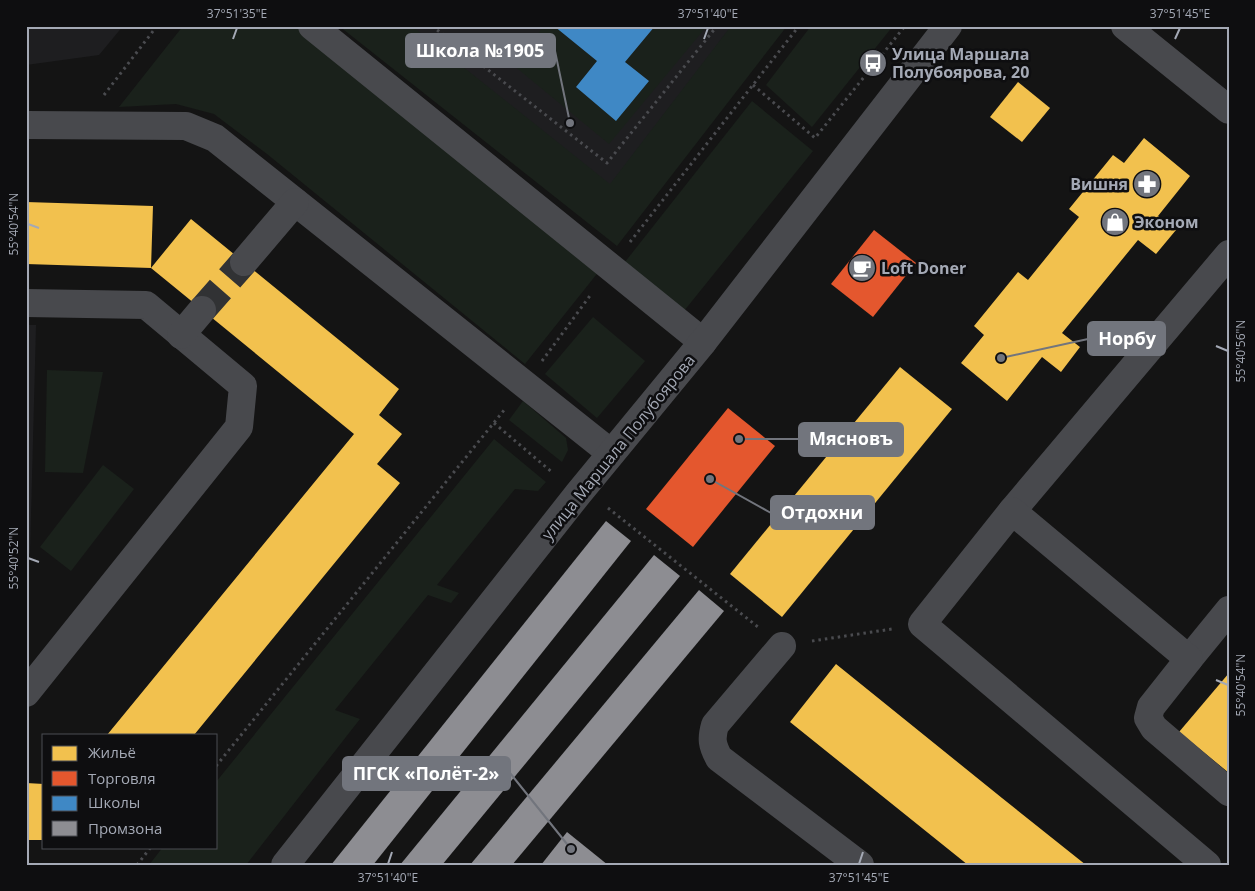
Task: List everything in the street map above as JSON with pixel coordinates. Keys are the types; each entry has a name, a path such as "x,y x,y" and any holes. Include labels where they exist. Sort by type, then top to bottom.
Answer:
{"street":[{"path":"312,26 703,342"},
{"name":"улица Маршала Полубоярова","path":"285,865 578,494 703,342 948,26"},
{"path":"1125,26 1229,110"},
{"path":"26,125 186,126 214,138 612,453"},
{"path":"244,262 295,202"},
{"path":"1207,865 922,624 1012,511 1229,254"},
{"path":"26,303 146,305 243,386 239,427 26,693"},
{"path":"181,335 202,310"},
{"path":"1012,511 1189,659"},
{"path":"1229,610 1151,707 1148,718 1154,728 1229,792"},
{"path":"782,646 715,725 712,735 713,747 719,758 860,865"}],"path":[{"path":"80,125 158,26"},
{"path":"432,26 607,164 717,26"},
{"path":"753,85 815,138 905,26"},
{"path":"494,423 553,473"},
{"path":"605,506 782,646 922,624"},
{"path":"137,865 150,848"}],"shaded area":[{"path":"26,26 123,26 99,55 26,65"},
{"path":"183,26 296,26 600,270 525,364 267,154 214,114 176,104 119,107"},
{"path":"339,26 412,26 610,184 731,26 787,26 617,246"},
{"path":"354,26 741,26 592,219"},
{"path":"544,26 554,26 597,61 576,87 616,120 649,81 625,62 655,26 707,26 609,144 513,65"},
{"path":"811,26 893,26 812,127 766,85"},
{"path":"752,101 813,151 680,316 621,267"},
{"path":"593,317 645,361 597,418 545,374"},
{"path":"26,325 36,325 30,553 26,557"},
{"path":"47,370 103,372 83,473 45,472"},
{"path":"523,401 566,438 568,450 562,462 509,420"},
{"path":"494,439 546,482 538,491 515,489 437,585 459,593 451,603 428,595 335,710 360,719 246,865 149,865 162,848 218,848 218,780"},
{"path":"103,465 134,489 71,571 40,547"}],"building: Жильё":[{"path":"1018,82 1050,108 1022,142 990,117"},
{"path":"1144,138 1190,176 1158,216 1176,230 1156,254 1138,240 1062,333 1080,347 1061,372 1042,357 1007,401 961,363 984,335 974,326 1018,272 1028,280 1079,217 1069,209 1113,155 1124,163"},
{"path":"26,202 153,206 151,268 26,264"},
{"path":"191,219 399,389 379,415 402,434 377,464 400,483 195,734 108,734 354,434 151,268"},
{"path":"900,367 952,409 782,617 730,574"},
{"path":"836,664 1086,865 968,865 790,722"},
{"path":"1229,673 1229,773 1179,732"},
{"path":"26,783 42,784 42,840 26,840"}],"building: Торговля":[{"path":"874,230 916,263 873,317 831,284"},
{"path":"728,408 775,446 693,547 646,509"}],"building: Школы":[{"path":"554,26 655,26 625,62 649,81 616,121 576,87 597,61"}],"building: Промзона":[{"path":"606,521 631,541 373,865 331,865"},
{"path":"654,555 680,576 442,865 400,865"},
{"path":"699,590 724,611 512,865 470,865"},
{"path":"567,832 608,865 541,865"}],"tunnel":[{"path":"202,310 244,262"}],"place":[{"name":"Улица Маршала Полубоярова, 20","path":"873,63"},
{"name":"Школа №1905","path":"570,123"},
{"name":"Вишня","path":"1147,184"},
{"name":"Эконом","path":"1115,222"},
{"name":"Loft Doner","path":"862,268"},
{"name":"Норбу","path":"1001,358"},
{"name":"Мясновъ","path":"739,439"},
{"name":"Отдохни","path":"710,479"},
{"name":"ПГСК «Полёт-2»","path":"571,849"}]}
